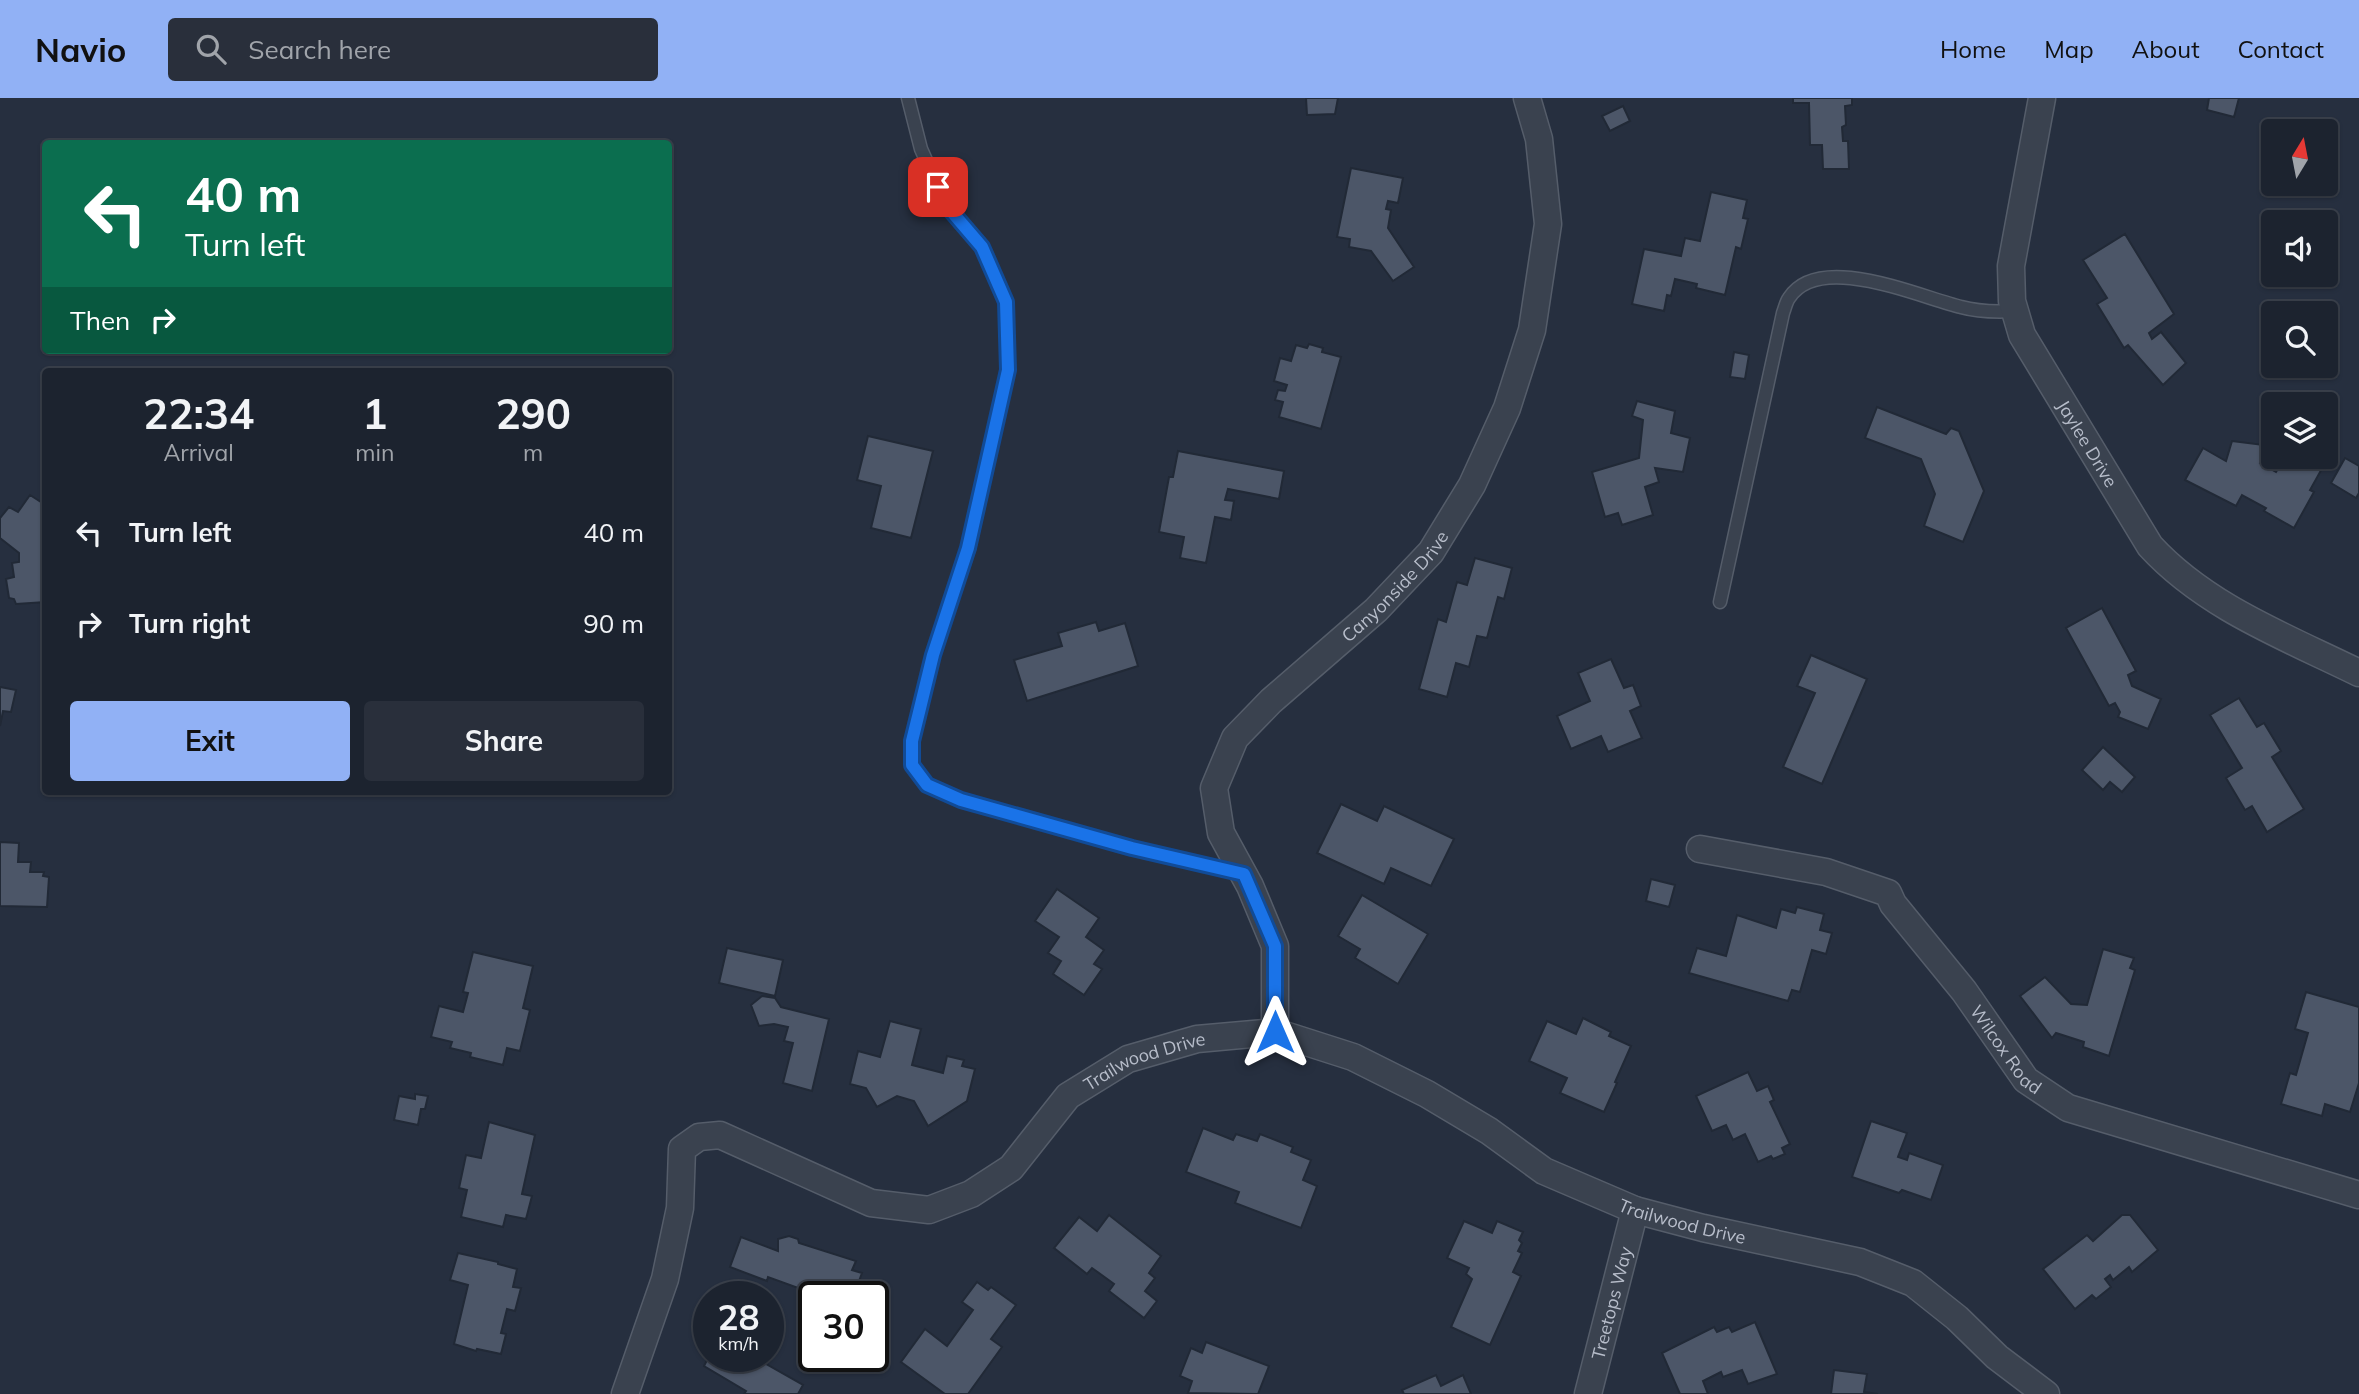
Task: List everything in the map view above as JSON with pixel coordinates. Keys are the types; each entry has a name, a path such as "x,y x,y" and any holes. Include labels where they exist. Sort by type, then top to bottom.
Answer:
{"street":[{"name":"Canyonside Drive","path":"1275,1032 1275,946 1244,874 1221,833 1214,788 1235,738 1271,701 1376,610 1431,552 1472,485 1507,408 1532,330 1548,224 1539,139 1527,98"},
{"name":"Jaylee Drive","path":"2042,98 2013,246 2010,284 2014,311 2031,354 2150,546 2159,556 2189,583 2210,597 2359,673"},
{"name":"Wilcox Road","path":"1700,849 1826,872 1888,893 1893,904 1964,992 2026,1080 2068,1108 2359,1195"},
{"name":"Trailwood Drive","path":"625,1394 665,1279 680,1208 682,1149 699,1137 720,1135 871,1203 929,1210 971,1194 1011,1168 1068,1096 1128,1059 1197,1038 1275,1032 1366,1063 1489,1131 1544,1171 1635,1210 1703,1228 1860,1262 1913,1283 1957,1318 1997,1357 2046,1394"},
{"name":"Treetops Way","path":"1587,1394 1635,1210"}],"lane":[{"path":"908,98 921,149 946,205 982,247 1006,302 1008,370 968,548 933,655 912,741 912,765 927,785 961,800 1132,848 1244,874"},
{"path":"1720,602 1783,313 1789,297 1810,282 1832,276 1857,278 1963,308 1993,312 2014,311"}],"building":[{"path":"1306,98 1338,98 1335,114 1307,115"},
{"path":"1793,98 1852,98 1852,105 1845,106 1846,125 1842,127 1843,141 1848,141 1849,169 1823,169 1822,145 1810,145 1809,103 1793,103"},
{"path":"2209,98 2239,98 2234,117 2207,110"},
{"path":"1623,106 1630,121 1610,131 1602,116"},
{"path":"1351,168 1403,178 1398,203 1388,201 1386,209 1391,210 1388,228 1414,267 1393,281 1371,251 1349,247 1350,239 1337,237"},
{"path":"1711,192 1747,200 1743,218 1748,219 1741,249 1736,247 1725,295 1696,288 1697,284 1675,279 1671,296 1667,295 1664,311 1632,304 1644,249 1681,256 1685,238 1700,241"},
{"path":"2125,234 2174,314 2149,333 2152,339 2161,332 2186,363 2163,385 2128,345 2124,348 2097,304 2107,298 2083,260"},
{"path":"1309,344 1323,348 1322,352 1341,357 1321,429 1279,417 1283,402 1275,400 1278,390 1285,391 1287,385 1274,381 1280,358 1291,361 1296,345 1307,348"},
{"path":"1734,352 1749,355 1745,379 1730,377"},
{"path":"1637,401 1675,411 1671,433 1690,438 1683,472 1655,468 1659,482 1645,487 1653,515 1622,525 1618,513 1605,517 1592,472 1639,458 1643,420 1632,416"},
{"path":"1877,407 1946,434 1951,428 1959,431 1984,491 1963,542 1924,526 1935,494 1921,459 1865,438"},
{"path":"868,436 933,451 911,538 871,528 881,486 857,480"},
{"path":"2232,441 2261,445 2261,469 2276,472 2278,469 2322,469 2310,490 2314,492 2294,528 2242,495 2236,506 2185,480 2203,448 2226,461"},
{"path":"1178,451 1284,471 1279,499 1228,489 1225,500 1234,501 1231,520 1215,517 1206,563 1180,558 1184,537 1159,532 1169,477 1173,477"},
{"path":"2345,458 2359,466 2359,493 2356,498 2331,483"},
{"path":"30,495 42,503 42,602 16,604 14,599 9,598 6,579 14,577 12,563 19,562 19,553 0,538 0,518 9,507 18,512"},
{"path":"1475,558 1512,568 1504,599 1498,597 1487,638 1477,636 1469,667 1456,663 1447,697 1419,689 1438,619 1446,622 1457,582 1467,585"},
{"path":"2102,608 2136,671 2128,675 2132,686 2161,699 2148,729 2118,717 2120,712 2115,703 2109,706 2066,628"},
{"path":"1096,622 1099,631 1125,623 1138,666 1027,701 1014,660 1062,646 1058,633"},
{"path":"1811,655 1867,679 1822,784 1783,767 1815,693 1797,686"},
{"path":"1611,659 1624,688 1633,685 1641,706 1630,711 1642,738 1608,752 1601,736 1571,749 1557,716 1590,701 1578,673"},
{"path":"0,687 16,690 11,712 3,711 0,726"},
{"path":"2239,698 2257,727 2264,723 2281,751 2272,757 2304,809 2267,832 2252,806 2245,810 2226,778 2242,768 2210,715"},
{"path":"2103,747 2135,777 2122,792 2110,782 2103,790 2082,770"},
{"path":"1341,804 1377,821 1384,806 1454,839 1431,886 1391,868 1384,884 1317,853"},
{"path":"0,842 19,843 18,862 31,862 30,872 44,872 43,876 49,877 47,907 0,906"},
{"path":"1651,879 1675,885 1669,907 1646,901"},
{"path":"1057,889 1099,918 1086,937 1104,950 1094,964 1102,969 1084,995 1053,974 1061,961 1048,953 1059,937 1035,921"},
{"path":"1362,895 1428,934 1398,984 1355,958 1360,949 1338,936"},
{"path":"1797,907 1824,914 1820,930 1832,933 1826,954 1812,950 1800,992 1792,990 1788,1001 1689,973 1697,948 1726,956 1737,915 1776,928 1781,909 1795,913"},
{"path":"727,948 783,960 775,996 719,983"},
{"path":"2103,949 2134,958 2130,968 2135,970 2109,1056 2083,1047 2084,1042 2056,1033 2052,1038 2020,996 2045,977 2071,1004 2087,1005"},
{"path":"473,952 533,966 523,1008 530,1010 520,1051 507,1048 503,1065 470,1057 471,1053 450,1048 452,1042 431,1037 439,1006 463,1012 468,993 463,992"},
{"path":"2306,992 2359,1007 2359,1083 2350,1112 2325,1104 2322,1116 2281,1104 2290,1073 2296,1075 2308,1033 2295,1029"},
{"path":"762,996 775,998 781,1007 829,1019 812,1091 783,1083 793,1043 784,1041 788,1027 774,1024 759,1026 751,1005"},
{"path":"1583,1018 1611,1032 1609,1036 1631,1046 1604,1112 1560,1093 1567,1078 1529,1061 1547,1021 1576,1034"},
{"path":"890,1021 921,1029 912,1065 943,1073 947,1056 964,1060 962,1066 975,1069 967,1101 928,1126 914,1101 897,1096 877,1107 866,1088 850,1084 858,1051 880,1057"},
{"path":"1748,1072 1757,1091 1768,1086 1774,1100 1770,1102 1790,1144 1782,1148 1785,1154 1758,1162 1745,1134 1733,1140 1726,1125 1712,1131 1696,1096"},
{"path":"415,1094 428,1096 425,1109 421,1109 418,1125 394,1120 399,1096 415,1099"},
{"path":"1871,1121 1907,1133 1898,1157 1907,1160 1909,1153 1943,1165 1931,1200 1902,1190 1899,1193 1852,1177"},
{"path":"489,1122 535,1135 522,1194 532,1196 526,1219 506,1215 503,1227 461,1217 467,1190 459,1188 466,1155 481,1158"},
{"path":"1203,1128 1233,1140 1236,1134 1257,1141 1260,1134 1293,1147 1291,1152 1311,1160 1303,1180 1317,1186 1301,1228 1235,1203 1239,1192 1186,1172"},
{"path":"1109,1215 1161,1256 1149,1273 1155,1278 1145,1291 1157,1301 1144,1318 1109,1291 1114,1284 1092,1268 1087,1274 1054,1248 1079,1217 1097,1231"},
{"path":"2122,1215 2130,1215 2158,1250 2132,1272 2129,1267 2113,1280 2110,1275 2105,1279 2111,1287 2096,1299 2092,1295 2075,1309 2043,1269 2087,1235 2093,1241"},
{"path":"1464,1221 1492,1233 1497,1221 1523,1232 1518,1251 1522,1253 1513,1272 1521,1276 1490,1345 1451,1327 1472,1279 1466,1274 1469,1268 1447,1258"},
{"path":"789,1236 798,1239 799,1243 856,1261 852,1270 862,1273 859,1281 798,1281 798,1288 768,1277 767,1281 730,1267 741,1237 778,1251 778,1239"},
{"path":"458,1253 517,1269 513,1287 521,1288 515,1311 507,1309 501,1333 506,1334 501,1354 477,1349 476,1351 454,1344 468,1285 450,1280"},
{"path":"977,1282 988,1290 991,1287 1016,1305 991,1339 1002,1347 968,1394 945,1394 901,1362 925,1329 947,1346 973,1310 962,1302"},
{"path":"1755,1322 1777,1374 1748,1384 1742,1370 1723,1377 1721,1372 1703,1381 1708,1394 1680,1394 1662,1353 1714,1327 1717,1332 1729,1327 1732,1332"},
{"path":"1206,1342 1269,1366 1258,1394 1188,1393 1192,1381 1180,1376 1191,1348 1202,1353"},
{"path":"1834,1370 1867,1374 1864,1392 1878,1394 1831,1394"},
{"path":"714,1372 780,1372 803,1385 798,1394 744,1394 746,1391"},
{"path":"1436,1375 1441,1386 1463,1375 1471,1394 1404,1394 1402,1390"}],"route":[{"path":"938,187 946,205 982,247 1006,302 1008,370 968,548 933,655 912,741 912,765 927,785 961,800 1132,848 1244,874 1275,946 1275,1032"}]}
